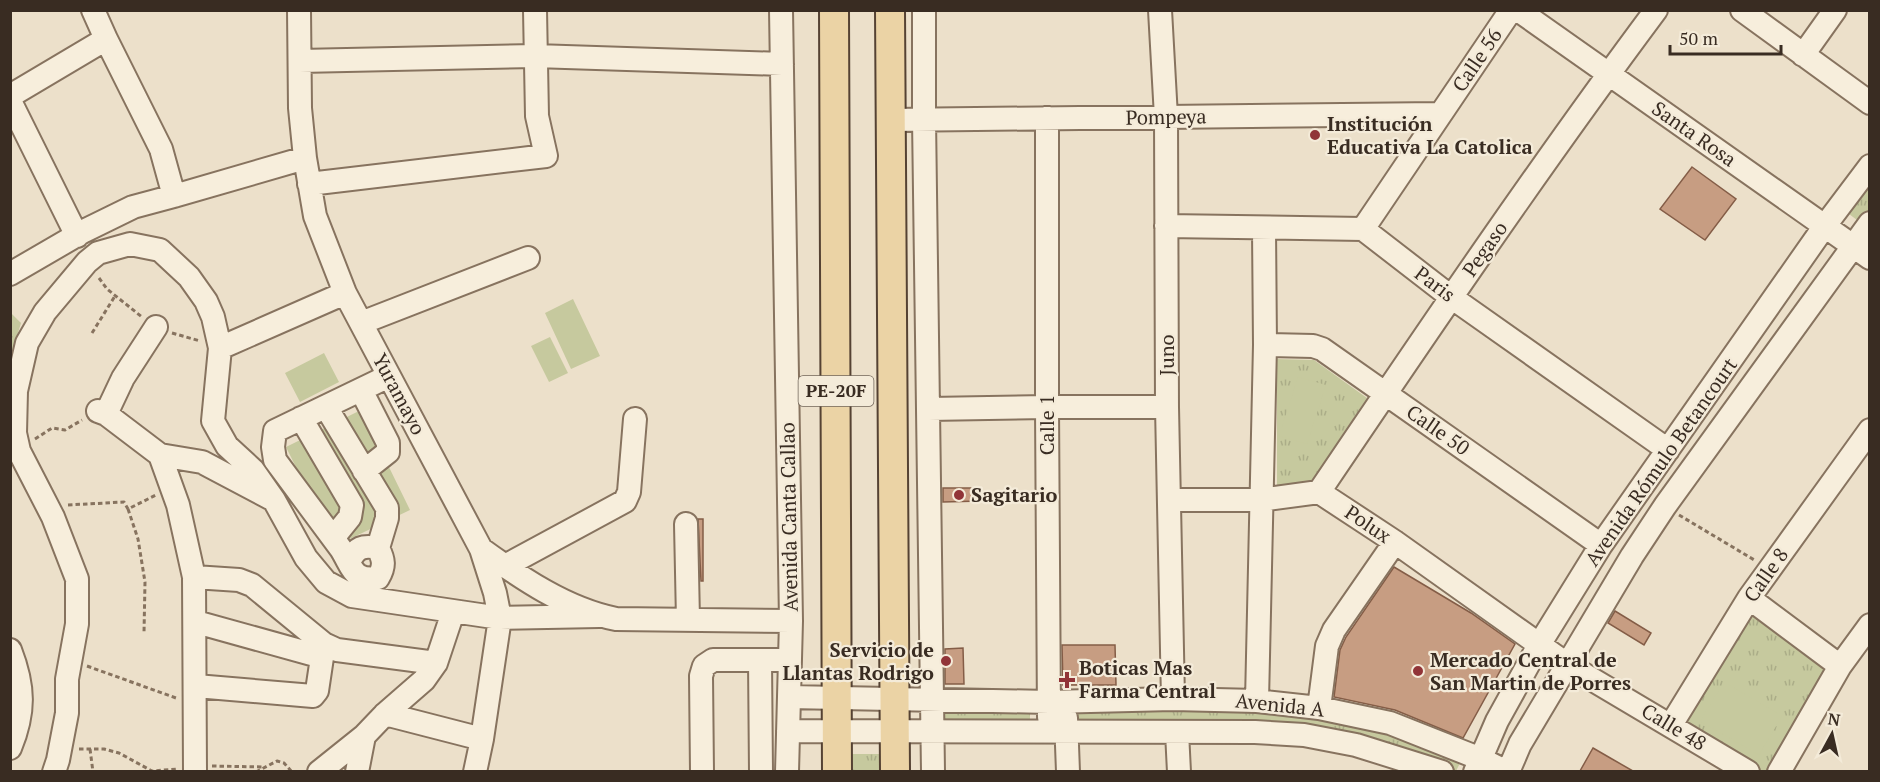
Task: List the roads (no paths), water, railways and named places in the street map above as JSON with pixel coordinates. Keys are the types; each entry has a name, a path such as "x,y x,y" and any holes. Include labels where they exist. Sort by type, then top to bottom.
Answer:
{"main road":[{"name":"PE-20F","path":"834,10 837,771"},
{"name":"PE-20F","path":"890,10 895,771"}],"street":[{"path":"93,10 161,149 174,196"},
{"name":"Yuramayo","path":"299,10 300,108 305,158 315,216 345,293 481,549 495,593 500,618 475,771"},
{"path":"309,184 546,156 537,116 535,10"},
{"name":"Avenida Canta Callao","path":"781,10 791,621 788,771"},
{"path":"924,10 933,771"},
{"name":"Juno","path":"1160,10 1166,117 1167,407 1173,699"},
{"name":"Calle 56","path":"1363,230 1512,10"},
{"name":"Santa Rosa","path":"1518,10 1861,253"},
{"name":"Pegaso","path":"1319,492 1451,297 1656,10"},
{"path":"1742,10 1869,103"},
{"path":"1803,55 1835,10"},
{"path":"10,96 106,39"},
{"path":"300,61 535,56 782,64"},
{"name":"Pompeya","path":"891,120 1440,114"},
{"path":"14,116 77,236"},
{"name":"Calle 1","path":"1047,118 1047,407 1058,732 1068,771"},
{"path":"10,274 133,207 305,158"},
{"name":"Avenida Rómulo Betancourt","path":"1478,765 1497,721 1539,645 1601,545 1869,166"},
{"name":"Avenida Rómulo Betancourt","path":"1508,771 1520,744 1632,556 1665,506 1861,253 1869,224"},
{"path":"1166,226 1363,230"},
{"path":"1257,701 1265,345 1264,229"},
{"name":"Paris","path":"1363,230 1451,297 1668,450"},
{"path":"57,761 66,713 68,679 77,624 77,579 48,507 19,451 15,433 16,391 27,344 45,312 87,262 98,253 130,244 160,250 189,277 207,301 220,348 213,421 227,446 253,470 274,500 306,558 326,582 352,596 500,618 599,616 616,619 791,621"},
{"path":"361,323 528,258"},
{"path":"220,348 345,293"},
{"path":"156,327 102,413 160,455 202,462 274,500"},
{"name":"Calle 50","path":"1265,345 1313,346 1323,350 1601,545"},
{"path":"326,407 387,508 387,518 378,548 384,561 383,570 378,578 367,579 358,576 351,569 349,561 333,538 275,460 273,447 275,431 389,376"},
{"path":"361,390 388,443 388,452 364,471"},
{"path":"929,409 1167,407"},
{"path":"301,418 352,506 350,517 333,538"},
{"path":"505,566 625,501 629,492 634,419"},
{"name":"Calle 8","path":"1671,725 1749,598 1869,429"},
{"path":"160,455 172,487 194,577 195,769"},
{"path":"1169,500 1260,500 1319,492"},
{"name":"Polux","path":"1319,492 1395,542 1539,645"},
{"path":"686,524 688,620"},
{"path":"1319,708 1327,646 1334,630 1395,542"},
{"path":"481,549 558,598 599,616"},
{"path":"194,577 239,580 252,585 323,650"},
{"path":"1749,598 1840,666"},
{"path":"319,771 364,736 424,680 436,663 453,612"},
{"path":"196,622 323,650 436,663"},
{"path":"1779,771 1840,666 1869,625"},
{"name":"Calle 48","path":"1539,645 1568,665 1748,771"},
{"path":"10,650 19,672 21,690 18,728 10,748"},
{"path":"196,694 313,696 317,691 323,650"},
{"path":"702,771 701,676 704,666 713,660 790,660"},
{"path":"760,660 761,771"},
{"name":"Avenida A","path":"789,697 1057,702 1173,699 1257,701 1319,708 1390,723 1478,765 1508,771"},
{"path":"385,714 482,739"},
{"name":"Avenida A","path":"761,738 837,731 1255,732 1304,735 1356,745 1442,771"},
{"path":"1177,732 1179,771"},
{"path":"357,771 364,736"}],"place":[{"name":"Institución Educativa La Catolica","path":"1315,135"},
{"name":"Sagitario","path":"959,495"},
{"name":"Servicio de Llantas Rodrigo","path":"946,661"},
{"name":"Mercado Central de San Martin de Porres","path":"1418,671"},
{"name":"Boticas Mas Farma Central","path":"1067,680"}]}
